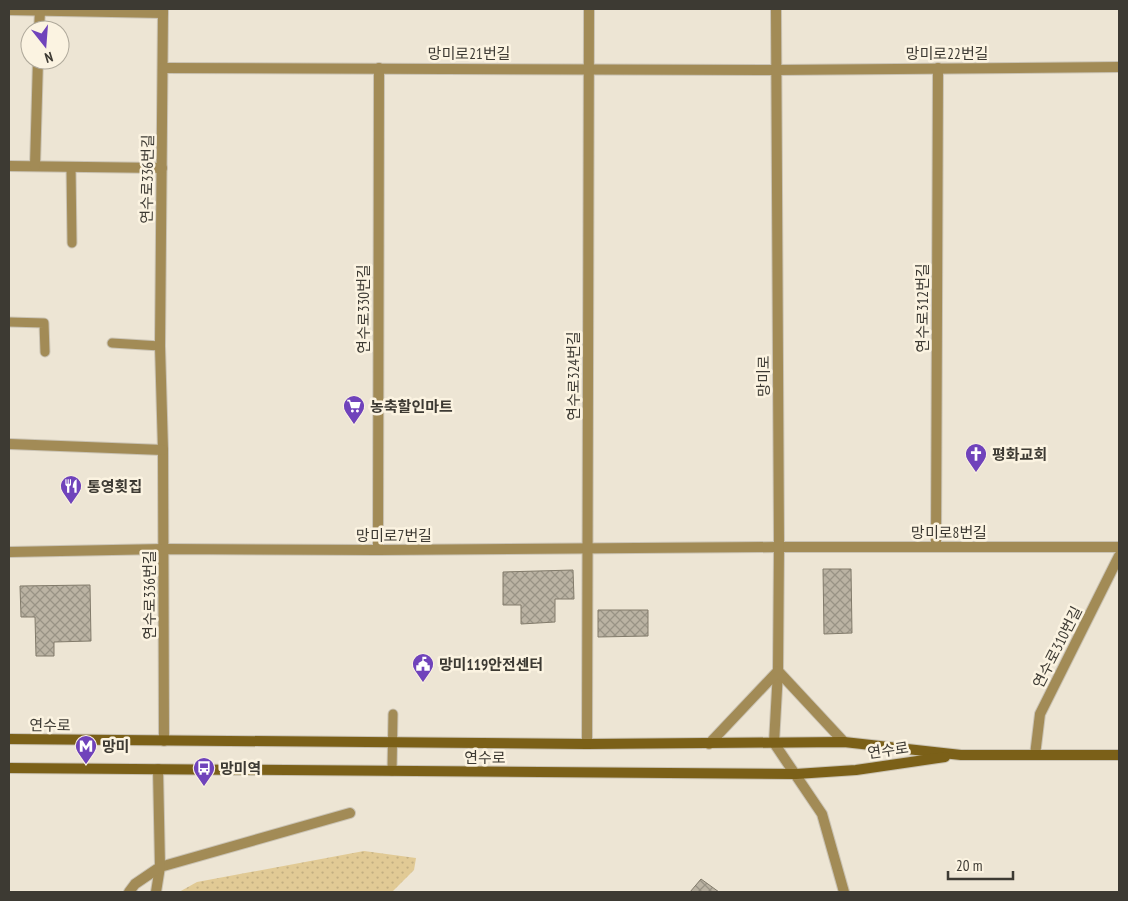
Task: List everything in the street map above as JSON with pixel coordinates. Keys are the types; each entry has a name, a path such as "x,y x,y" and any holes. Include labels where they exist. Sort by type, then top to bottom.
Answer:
{"main road":[{"name":"연수로","path":"9,739 587,744 844,742 960,755 1119,755"},
{"name":"연수로","path":"9,768 796,774 856,770 960,755"}],"street":[{"name":"연수로324번길","path":"587,744 589,9"},
{"name":"망미로","path":"774,743 778,671 779,547 776,9"},
{"name":"연수로336번길","path":"9,10 163,11 160,346 163,450 164,741"},
{"path":"40,11 40,20"},
{"name":"망미로22번길","path":"776,70 1119,67"},
{"name":"망미로21번길","path":"163,68 776,70"},
{"name":"연수로330번길","path":"378,550 379,68"},
{"name":"연수로312번길","path":"936,547 938,68"},
{"path":"35,166 38,70"},
{"path":"9,166 162,168"},
{"path":"9,444 163,450"},
{"name":"망미로7번길","path":"9,552 164,549 378,550 779,547"},
{"name":"망미로8번길","path":"779,547 1119,547"},
{"name":"연수로310번길","path":"1036,755 1040,714 1119,556"},
{"path":"709,744 778,671 844,742"},
{"path":"774,743 822,814 844,892"},
{"path":"156,892 160,867 158,769"},
{"path":"129,892 135,884 160,867 350,813"}],"lane":[{"path":"71,167 72,243"},
{"path":"9,322 44,323 45,352"},
{"path":"112,343 160,346"},
{"path":"392,771 393,714"}],"shaded area":[{"path":"364,851 416,858 414,870 392,892 179,892 197,882"}],"building":[{"path":"823,569 851,569 852,633 824,634"},
{"path":"573,570 574,599 555,599 555,622 521,624 521,605 503,605 503,572"},
{"path":"90,585 91,641 54,642 54,656 36,656 35,617 21,617 20,586"},
{"path":"598,610 648,610 648,636 598,637"},
{"path":"701,879 719,892 690,892"}],"place":[{"name":"농축할인마트","path":"354,425"},
{"name":"평화교회","path":"976,473"},
{"name":"통영횟집","path":"71,505"},
{"name":"망미119안전센터","path":"423,683"},
{"name":"망미","path":"86,765"},
{"name":"망미역","path":"204,787"}]}
